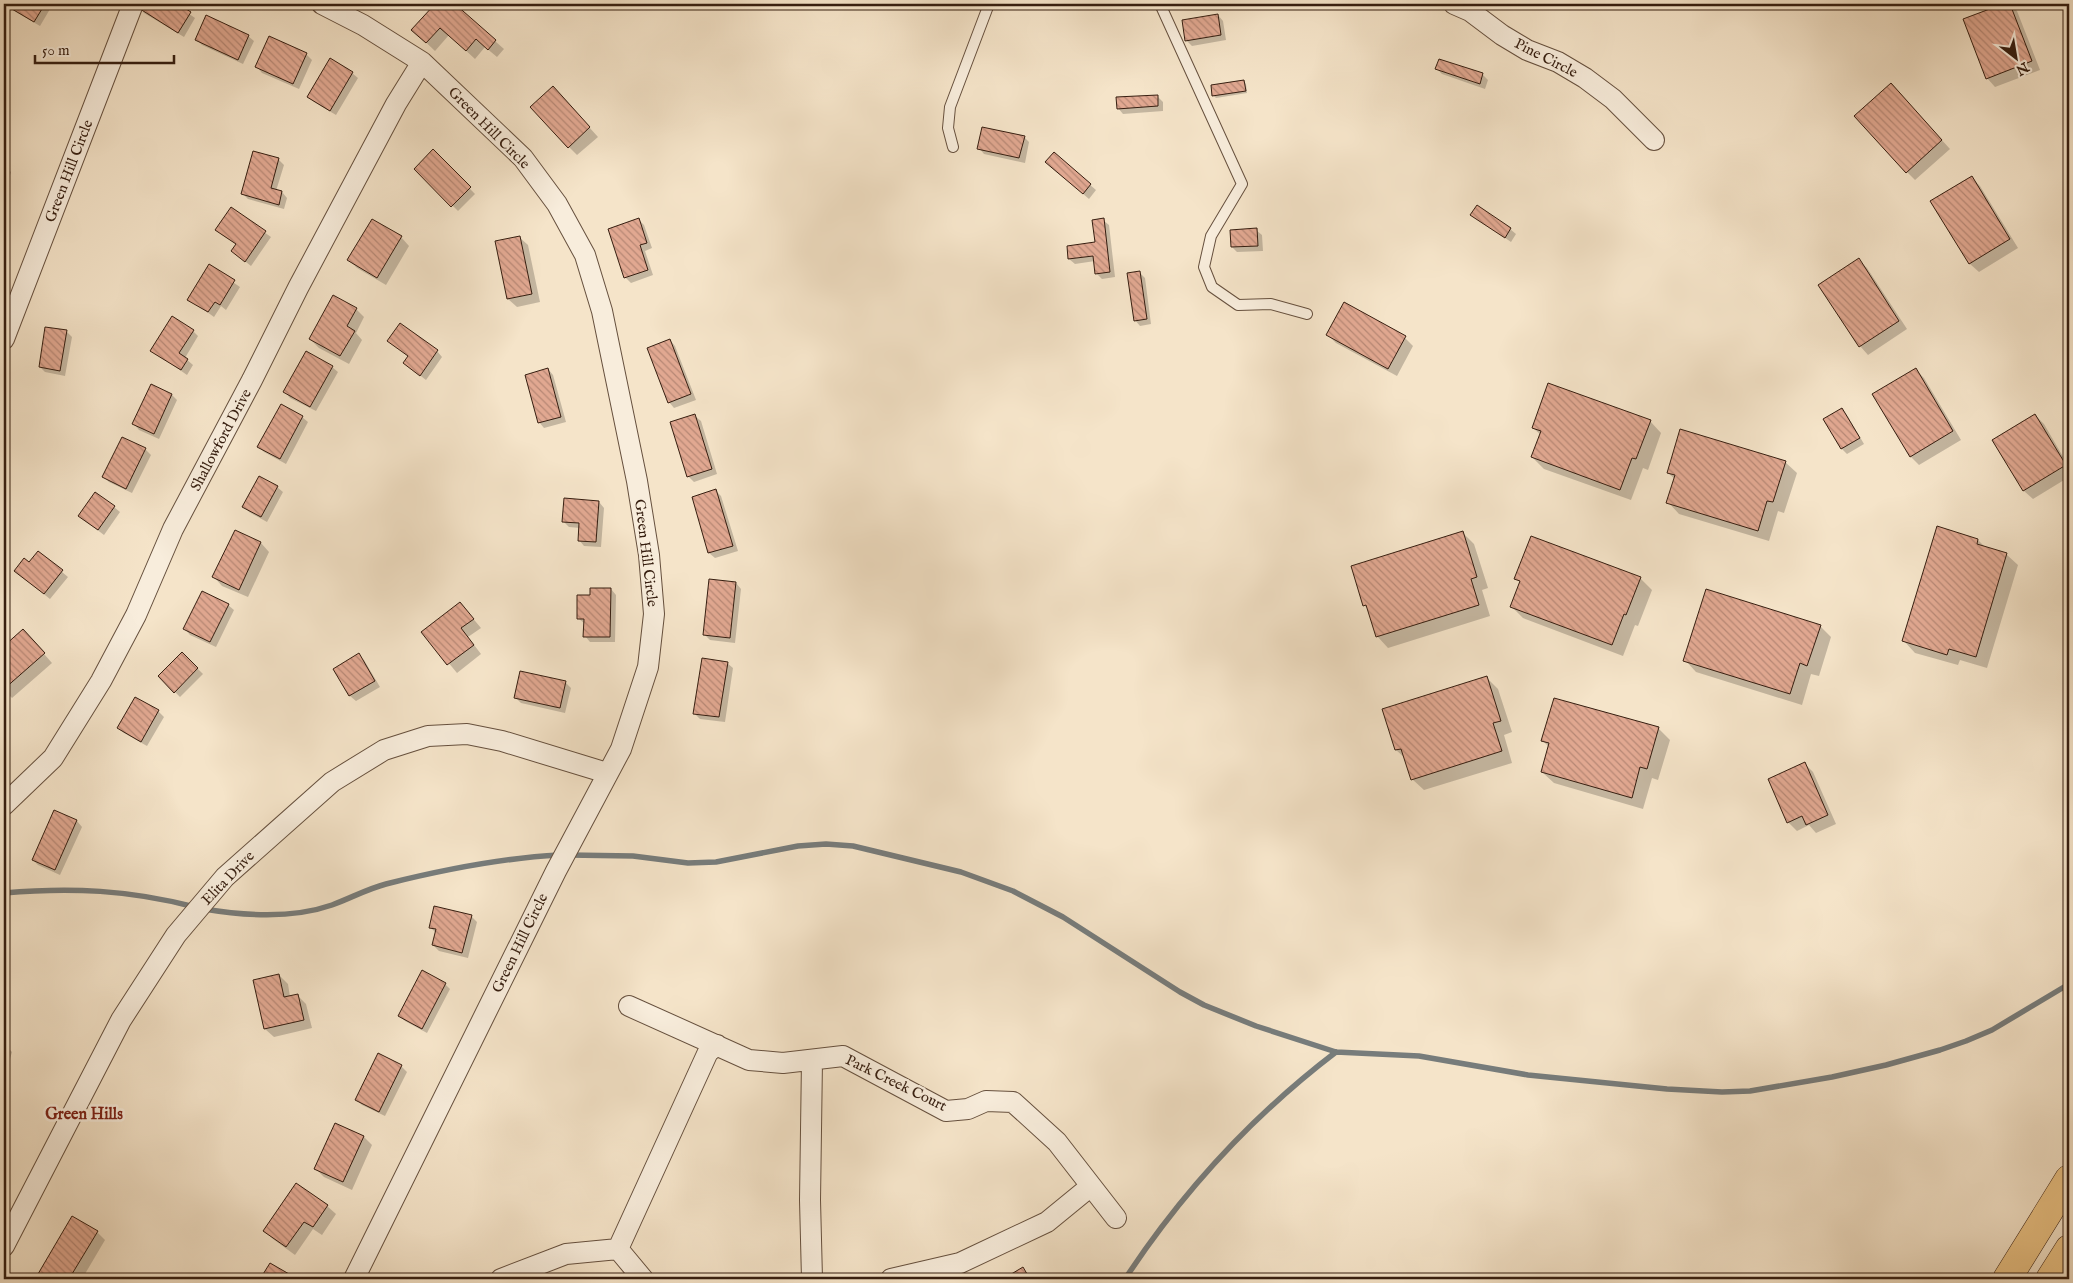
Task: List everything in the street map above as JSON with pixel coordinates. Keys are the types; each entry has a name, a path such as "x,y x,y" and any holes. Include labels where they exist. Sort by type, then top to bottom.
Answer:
{"main road":[{"path":"2007,1279 2069,1179"},
{"path":"2050,1279 2068,1254"}],"street":[{"name":"Green Hill Circle","path":"4,339 133,4"},
{"name":"Green Hill Circle","path":"322,4 363,25 422,62 523,158 557,204 584,255 602,311 637,481 649,555 654,614 648,667 620,749 556,871 354,1279"},
{"name":"Pine Circle","path":"1454,4 1470,11 1502,35 1527,50 1558,62 1585,78 1613,99 1654,140"},
{"name":"Shallowford Drive","path":"4,805 53,758 101,682 136,615 173,529 396,104 422,62"},
{"name":"Elita Drive","path":"4,1246 121,1020 176,935 225,876 332,782 384,750 428,736 466,734 502,741 607,773"},
{"name":"Park Creek Court","path":"629,1006 749,1060 783,1063 843,1056 946,1111 968,1109 986,1101 1013,1102 1058,1142 1116,1218"},
{"path":"618,1249 708,1052 717,1044"},
{"path":"812,1060 810,1200 812,1279"},
{"path":"890,1279 960,1263 1047,1222 1091,1186"},
{"path":"501,1279 566,1254 618,1249"},
{"path":"618,1249 644,1279"}],"lane":[{"path":"954,147 948,128 950,107 989,4"},
{"path":"1160,4 1242,184 1212,236 1204,267 1212,287 1238,305 1271,304 1308,314"}],"building":[{"path":"8,4 45,4 34,22 7,6"},
{"path":"139,4 178,4 191,12 178,33 137,7"},
{"path":"435,4 455,4 496,40 488,50 476,39 466,51 440,28 426,43 411,30"},
{"path":"2003,4 2010,4 2032,61 1986,79 1963,19"},
{"path":"1218,14 1221,35 1185,41 1182,20"},
{"path":"206,15 249,35 238,60 195,40"},
{"path":"269,36 307,53 293,84 255,67"},
{"path":"330,58 353,72 330,111 307,97"},
{"path":"1439,59 1483,73 1480,84 1435,69"},
{"path":"1244,80 1246,91 1212,96 1211,85"},
{"path":"1891,83 1942,140 1906,173 1854,116"},
{"path":"553,86 590,127 568,148 530,107"},
{"path":"1158,95 1158,106 1117,109 1116,97"},
{"path":"982,127 1025,136 1019,158 977,149"},
{"path":"433,149 471,187 451,207 414,169"},
{"path":"253,151 279,158 271,188 282,191 279,205 241,194"},
{"path":"1054,152 1091,184 1083,194 1045,162"},
{"path":"1972,176 2010,239 1969,264 1930,201"},
{"path":"1477,205 1511,228 1505,238 1470,215"},
{"path":"231,207 266,231 245,262 231,251 236,244 215,230"},
{"path":"639,218 647,243 640,245 648,270 624,278 608,229"},
{"path":"1104,218 1110,272 1095,274 1093,256 1068,259 1067,246 1095,242 1092,220"},
{"path":"372,219 402,236 377,278 347,260"},
{"path":"1257,228 1258,246 1231,247 1230,230"},
{"path":"520,236 532,294 507,299 495,241"},
{"path":"1859,258 1899,321 1859,347 1818,285"},
{"path":"209,264 235,280 220,305 215,302 208,312 187,300"},
{"path":"1140,271 1147,319 1134,321 1127,273"},
{"path":"333,295 357,308 347,326 355,331 340,356 309,339"},
{"path":"1344,302 1406,336 1388,369 1326,335"},
{"path":"172,316 194,330 179,353 188,359 181,370 150,351"},
{"path":"400,323 438,350 420,376 403,363 408,356 387,341"},
{"path":"45,327 67,330 60,371 39,367"},
{"path":"670,339 691,394 668,403 647,348"},
{"path":"306,351 333,366 310,407 283,392"},
{"path":"548,368 561,417 538,423 525,375"},
{"path":"1916,368 1953,431 1910,457 1872,394"},
{"path":"1548,383 1651,420 1636,459 1632,458 1620,490 1531,457 1541,431 1532,428"},
{"path":"151,384 172,394 154,434 132,424"},
{"path":"281,404 303,416 280,459 257,447"},
{"path":"1842,408 1860,438 1841,449 1823,419"},
{"path":"695,414 712,469 687,477 670,422"},
{"path":"2035,414 2066,465 2023,491 1992,440"},
{"path":"1680,429 1786,461 1773,502 1767,501 1758,531 1666,503 1675,475 1667,473"},
{"path":"122,437 146,448 126,489 102,477"},
{"path":"259,476 278,486 261,517 242,507"},
{"path":"716,489 733,546 708,553 692,497"},
{"path":"95,492 115,506 98,530 78,516"},
{"path":"564,498 599,501 596,542 578,541 579,523 562,522"},
{"path":"1937,526 1978,539 1977,544 2007,553 1976,657 1949,649 1947,655 1902,641"},
{"path":"235,530 261,542 239,590 212,577"},
{"path":"1463,531 1477,577 1471,579 1479,605 1376,637 1366,605 1363,606 1351,566"},
{"path":"1531,536 1641,577 1612,645 1510,607 1520,581 1514,579"},
{"path":"38,551 63,570 44,594 14,571 24,558 29,562"},
{"path":"709,579 736,582 730,638 703,635"},
{"path":"590,588 611,588 610,637 583,637 584,619 577,619 577,595 590,595"},
{"path":"1706,589 1821,625 1807,666 1800,663 1790,694 1683,661"},
{"path":"202,591 229,604 210,642 183,629"},
{"path":"460,602 474,619 461,628 474,645 447,665 421,632"},
{"path":"23,629 45,653 4,689 4,646"},
{"path":"182,652 198,668 174,693 158,676"},
{"path":"359,653 375,681 349,696 333,669"},
{"path":"702,658 728,662 719,717 693,714"},
{"path":"520,671 566,681 560,708 514,698"},
{"path":"1487,676 1501,721 1493,723 1502,751 1411,780 1401,749 1395,750 1382,709"},
{"path":"135,697 159,710 141,742 117,728"},
{"path":"1554,698 1659,727 1647,769 1640,767 1632,798 1541,772 1549,743 1541,741"},
{"path":"1805,762 1828,815 1806,825 1802,816 1787,823 1768,779"},
{"path":"54,810 77,820 55,870 32,860"},
{"path":"434,906 472,915 462,953 432,945 436,929 429,928"},
{"path":"422,970 446,983 422,1029 398,1016"},
{"path":"279,974 284,997 298,994 304,1020 264,1029 253,980"},
{"path":"378,1053 402,1065 379,1112 355,1100"},
{"path":"335,1123 364,1136 343,1182 314,1169"},
{"path":"296,1183 328,1205 313,1227 304,1222 286,1247 263,1231"},
{"path":"72,1216 98,1231 69,1279 47,1279 38,1274"},
{"path":"270,1263 296,1278 260,1279"},
{"path":"1023,1267 1030,1279 1003,1279"}],"waterway":[{"path":"568,855 633,856 688,863 716,862 798,846 826,844 853,846 961,872 1013,891 1063,917 1180,992 1204,1005 1256,1026 1336,1052 1419,1056 1528,1075 1667,1089 1722,1092 1750,1091 1832,1077 1886,1065 1940,1050 1992,1030 2069,984"},
{"path":"204,909 252,915 301,913 332,905 379,886 429,874 472,865 559,855"},
{"path":"4,893 53,890 100,891 171,901 195,907"},
{"path":"1125,1279 1171,1215 1221,1156 1276,1102 1336,1052"}],"district":[{"name":"Green Hills","path":"84,1115"}]}
